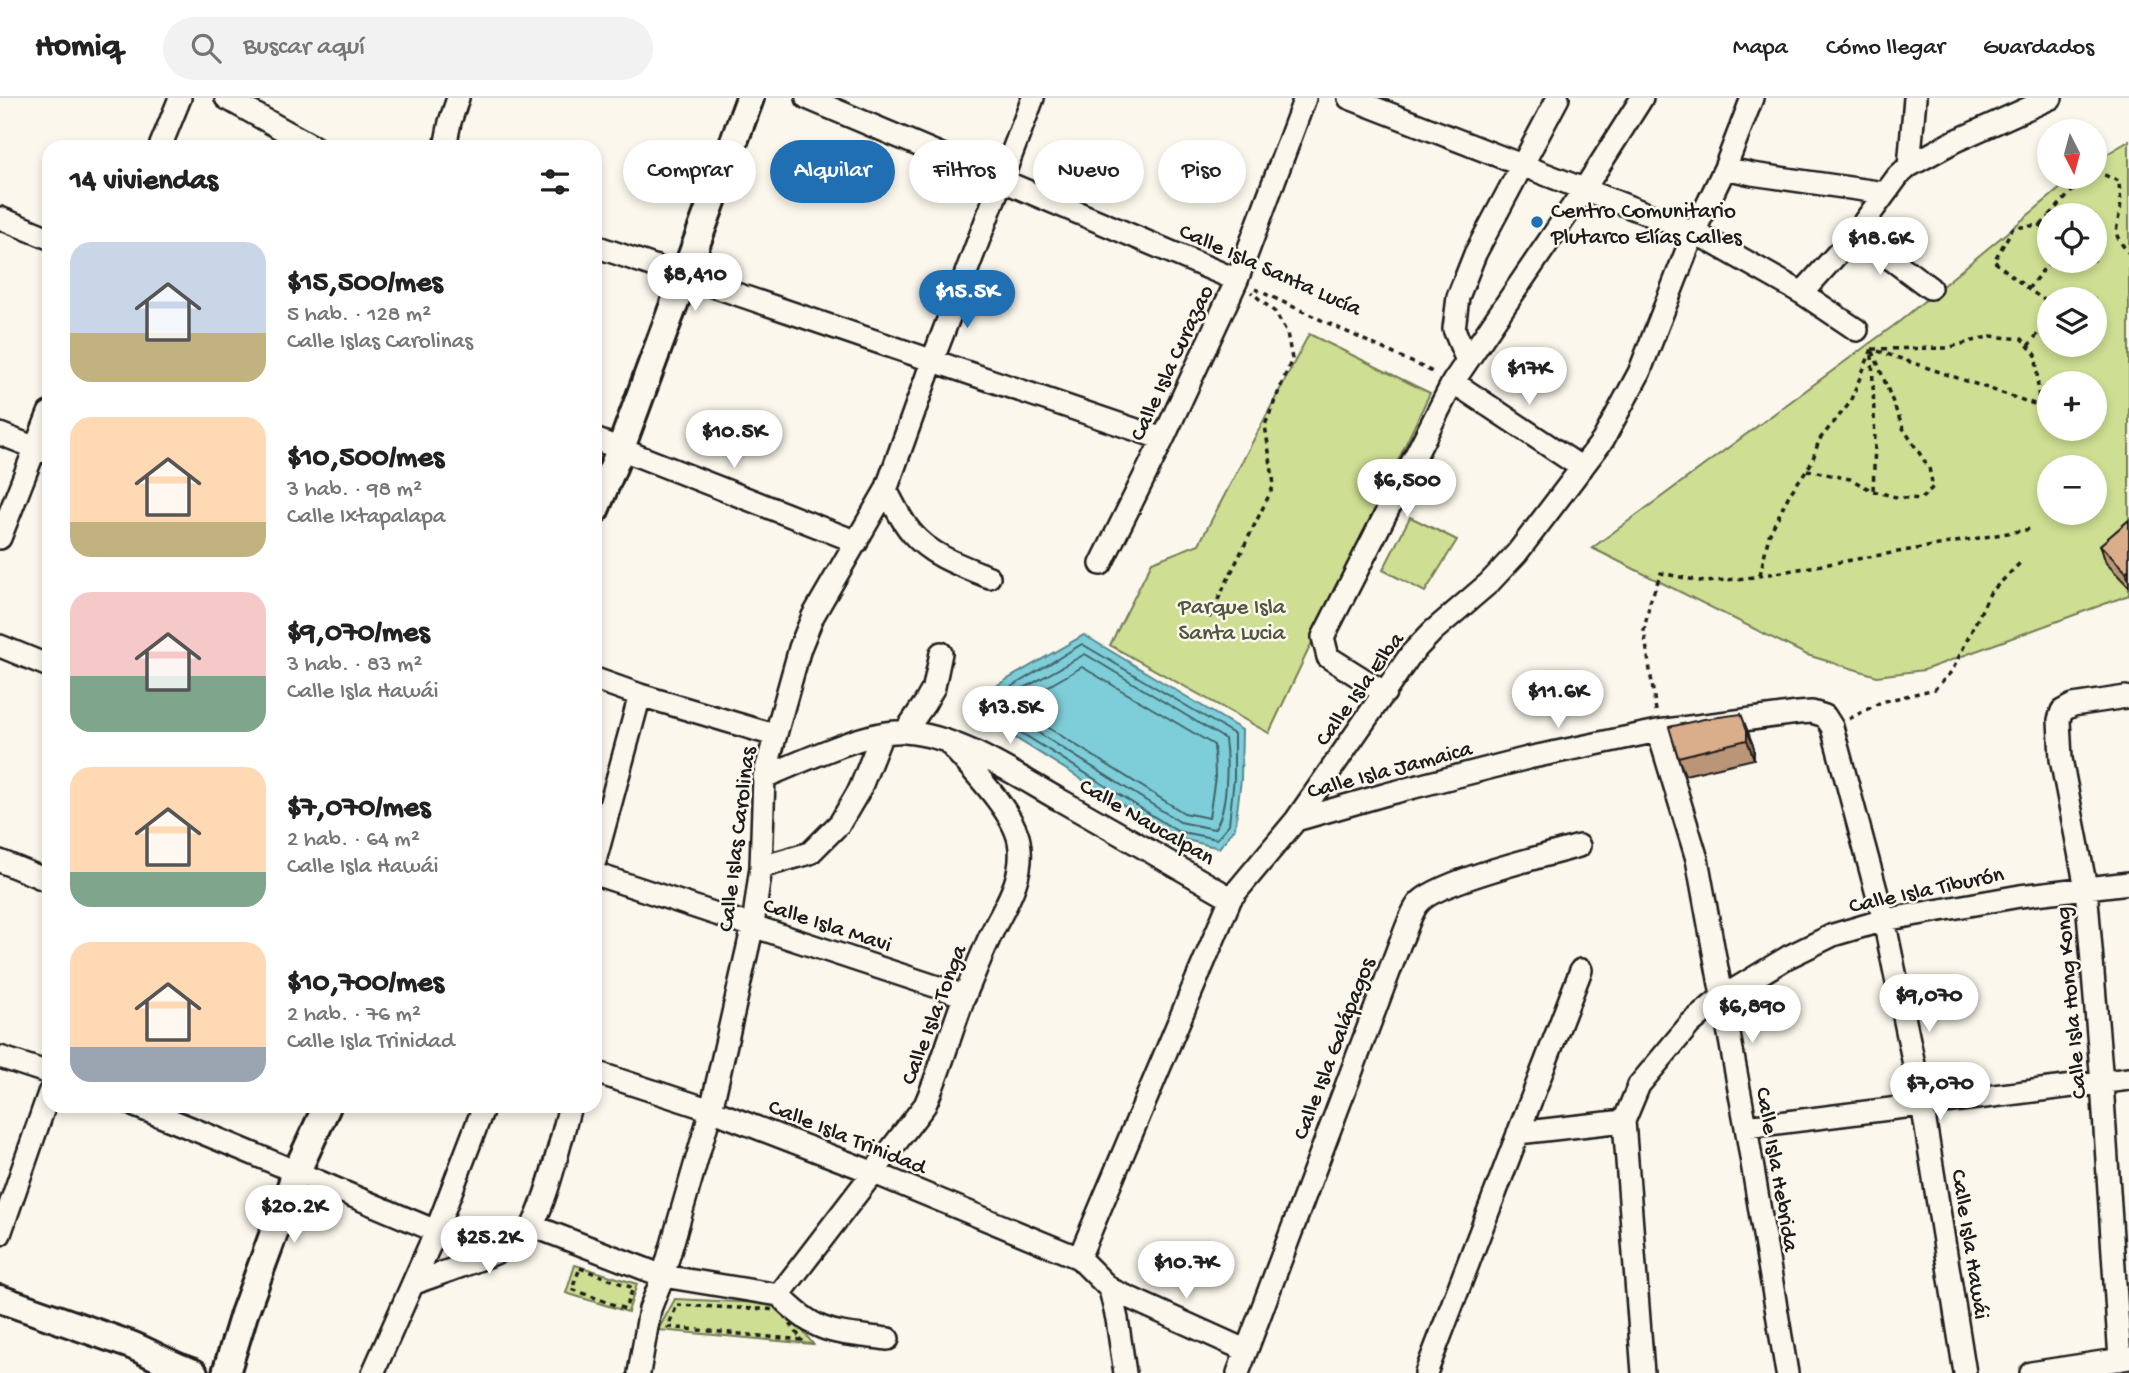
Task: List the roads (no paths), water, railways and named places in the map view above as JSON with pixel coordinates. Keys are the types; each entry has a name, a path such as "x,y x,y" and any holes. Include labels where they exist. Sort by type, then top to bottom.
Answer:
{"street":[{"path":"163,140 180,98"},
{"path":"226,98 301,140"},
{"path":"446,140 458,98"},
{"path":"602,493 750,98"},
{"name":"Calle Isla Santa Lucía","path":"807,98 909,141"},
{"name":"Calle Islas Carolinas","path":"1017,140 1033,98"},
{"name":"Calle Isla Curazao","path":"1101,564 1237,280 1305,98"},
{"path":"1349,98 1694,232 1802,293 1857,330"},
{"path":"1467,361 1454,329 1458,297 1475,254 1558,98"},
{"path":"1385,693 1328,657 1323,638 1453,382 1585,188 1642,98"},
{"name":"Calle Isla Elba","path":"1079,1258 1231,898 1296,820 1412,654 1433,631 1489,583 1517,553 1603,440 1639,373 1694,232 1725,168 1752,98"},
{"path":"1909,166 1915,98"},
{"path":"1802,293 1856,233 1898,176 1909,166 1953,142 2051,98"},
{"path":"1725,168 1885,193"},
{"name":"Calle Isla Santa Lucía","path":"1019,187 1237,280"},
{"name":"Calle Islas Carolinas","path":"639,1373 643,1335 650,1309 663,1276 712,1110 753,925 761,867 764,777 800,648 813,616 886,490 993,203"},
{"path":"0,218 42,235"},
{"path":"1856,233 1930,288"},
{"path":"602,248 1163,439"},
{"path":"1453,382 1582,468"},
{"path":"0,434 42,450 0,538"},
{"path":"602,441 858,542"},
{"path":"886,490 910,532 924,546 944,558 989,577"},
{"path":"0,646 42,663"},
{"path":"905,732 934,687 942,653"},
{"path":"602,681 640,695 774,735"},
{"path":"602,835 640,695"},
{"name":"Calle Isla Hong Kong","path":"2124,1359 2086,888 2061,759 2059,720 2062,711 2073,705 2126,697"},
{"name":"Calle Isla Jamaica","path":"1296,820 1528,758 1658,731 1812,712 1828,722"},
{"name":"Calle Isla Hawái","path":"1828,722 1884,920 1922,1103 1965,1373"},
{"name":"Calle Isla Hebrida","path":"1658,731 1697,859 1787,1373"},
{"name":"Calle Naucalpan","path":"764,777 855,741 882,734 905,732 948,742 1001,765 1231,898"},
{"path":"761,867 810,853 840,823 860,789 882,734"},
{"name":"Calle Isla Tonga","path":"779,1295 925,1105 939,1075 965,996 996,925 1008,905 1020,869 1019,840 1007,813 948,742"},
{"name":"Calle Isla Galápagos","path":"1238,1373 1400,943 1418,904 1432,892 1457,882 1579,846"},
{"path":"0,861 42,878"},
{"name":"Calle Isla Mavi","path":"602,876 965,996"},
{"name":"Calle Isla Tiburón","path":"1624,1121 1639,1084 1690,1024 1722,997 1788,957 1833,935 1884,920 2020,895 2129,883"},
{"path":"1426,1373 1581,970"},
{"path":"0,1057 42,1071"},
{"name":"Calle Isla Trinidad","path":"602,1074 712,1110 872,1172 1079,1258"},
{"path":"1745,1127 2129,1079"},
{"path":"0,1234 42,1113"},
{"path":"153,1113 229,1142 436,1231"},
{"path":"226,1373 244,1314 296,1173 324,1113"},
{"path":"373,1373 415,1283 481,1113"},
{"path":"415,1283 505,1248 523,1237 533,1226 568,1113"},
{"path":"1518,1133 1624,1121 1643,1373"},
{"path":"533,1226 663,1276 779,1295 798,1315 822,1329 888,1339"},
{"path":"1079,1258 1110,1289 1245,1350"},
{"path":"1110,1289 1125,1373"},
{"path":"0,1299 131,1345 153,1354 172,1367 194,1373"},
{"path":"2031,1373 2124,1359"}],"water":[{"path":"1084,635 1242,730 1241,779 1235,828 1219,848 1174,837 982,717 968,705"}],"place":[{"name":"Centro Comunitario Plutarco Elías Calles","path":"1537,222"}],"park label":[{"name":"Parque Isla Santa Lucia","path":"1232,618"}]}
